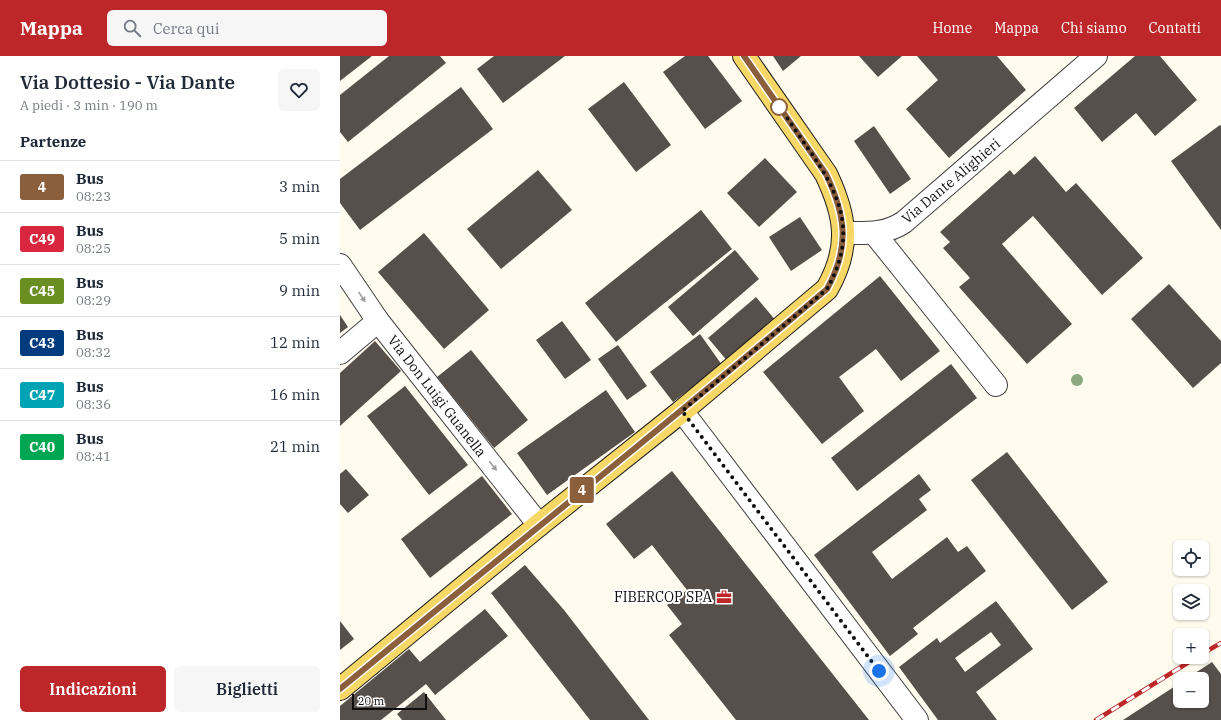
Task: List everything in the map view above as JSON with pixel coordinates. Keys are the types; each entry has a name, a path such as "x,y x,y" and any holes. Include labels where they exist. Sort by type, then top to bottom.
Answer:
{"main road":[{"path":"340,689 539,525 682,411 827,289 837,271 842,254 843,233 841,211 826,174 744,56"}],"street":[{"name":"Via Dante Alighieri","path":"843,233 874,233 894,229 1096,56"},
{"path":"874,233 996,385"},
{"name":"Via Don Luigi Guanella","path":"340,265 378,321 539,525"},
{"path":"340,354 378,321"},
{"path":"682,411 917,720"}],"building":[{"path":"340,56 372,56 340,81"},
{"path":"389,56 440,56 446,63 348,142 340,132 340,95"},
{"path":"494,56 565,56 503,103 477,69"},
{"path":"685,56 708,56 742,101 705,129 663,72"},
{"path":"773,56 801,56 783,71"},
{"path":"859,56 902,56 878,77"},
{"path":"917,56 997,56 1026,90 949,158 906,109 938,80"},
{"path":"1135,56 1160,56 1197,100 1155,136 1136,113 1102,142 1074,108"},
{"path":"624,82 671,145 636,172 588,109"},
{"path":"461,87 493,129 360,230 340,203 340,179"},
{"path":"1220,125 1221,126 1221,230 1171,161"},
{"path":"874,126 911,179 890,194 854,141"},
{"path":"1035,156 1066,192 1076,183 1143,258 1102,295 1033,216 1002,244 1072,324 1027,364 959,287 970,278 943,248 950,242 940,232 1010,170 1014,175"},
{"path":"765,158 797,192 759,227 727,193"},
{"path":"538,170 572,210 501,269 467,229"},
{"path":"701,210 732,249 616,342 585,303"},
{"path":"800,217 822,250 791,271 769,237"},
{"path":"424,233 489,310 444,349 378,272"},
{"path":"735,250 759,279 693,336 668,307"},
{"path":"880,276 940,351 901,381 876,349 839,377 864,411 822,444 763,372"},
{"path":"1169,284 1221,341 1221,363 1193,388 1131,319"},
{"path":"756,297 777,322 729,363 708,338"},
{"path":"340,315 348,327 340,333"},
{"path":"562,321 591,360 565,379 536,340"},
{"path":"700,334 722,365 673,402 650,372"},
{"path":"375,341 401,371 340,426 340,373"},
{"path":"618,345 647,386 627,400 598,359"},
{"path":"471,350 528,420 494,448 437,377"},
{"path":"951,364 977,398 857,491 831,458"},
{"path":"405,386 468,465 429,495 367,416"},
{"path":"606,390 635,432 547,495 517,453"},
{"path":"1007,452 1108,582 1072,610 971,480"},
{"path":"346,469 369,495 348,513 340,504 340,474"},
{"name":"FIBERCOP SPA","path":"672,471 869,720 736,720 669,635 682,624 667,605 687,590 652,545 634,559 606,524"},
{"path":"919,474 931,490 919,499 927,510 872,552 892,579 947,537 958,552 967,546 986,571 913,628 918,634 890,656 814,555"},
{"path":"482,476 512,514 430,578 401,539"},
{"path":"525,565 564,610 649,720 590,720 491,593"},
{"path":"996,601 1033,649 976,692 997,720 938,720 899,667 937,638 940,643","holes":["991,632 1001,645 965,672 955,658"]},
{"path":"485,609 508,636 435,695 426,684 381,720 340,720 340,706 409,649 420,662"},
{"path":"340,621 354,639 340,650"},
{"path":"1212,662 1221,674 1221,720 1123,720 1173,688 1173,708 1209,708 1209,672 1197,672"},
{"path":"424,692 446,720 402,720 397,714"}],"railway":[{"path":"1209,650 1221,643"},
{"path":"1096,720 1186,664"}],"bus line":[{"name":"4","path":"340,689 539,525 682,411 827,289 837,271 842,254 843,233 841,211 834,190 826,174 744,56"}],"place":[{"name":"FIBERCOP SPA","path":"724,597"}],"route":[{"path":"779,107 826,174 834,190 841,211 843,233 842,254 837,271 827,289 682,411 879,671"}]}
